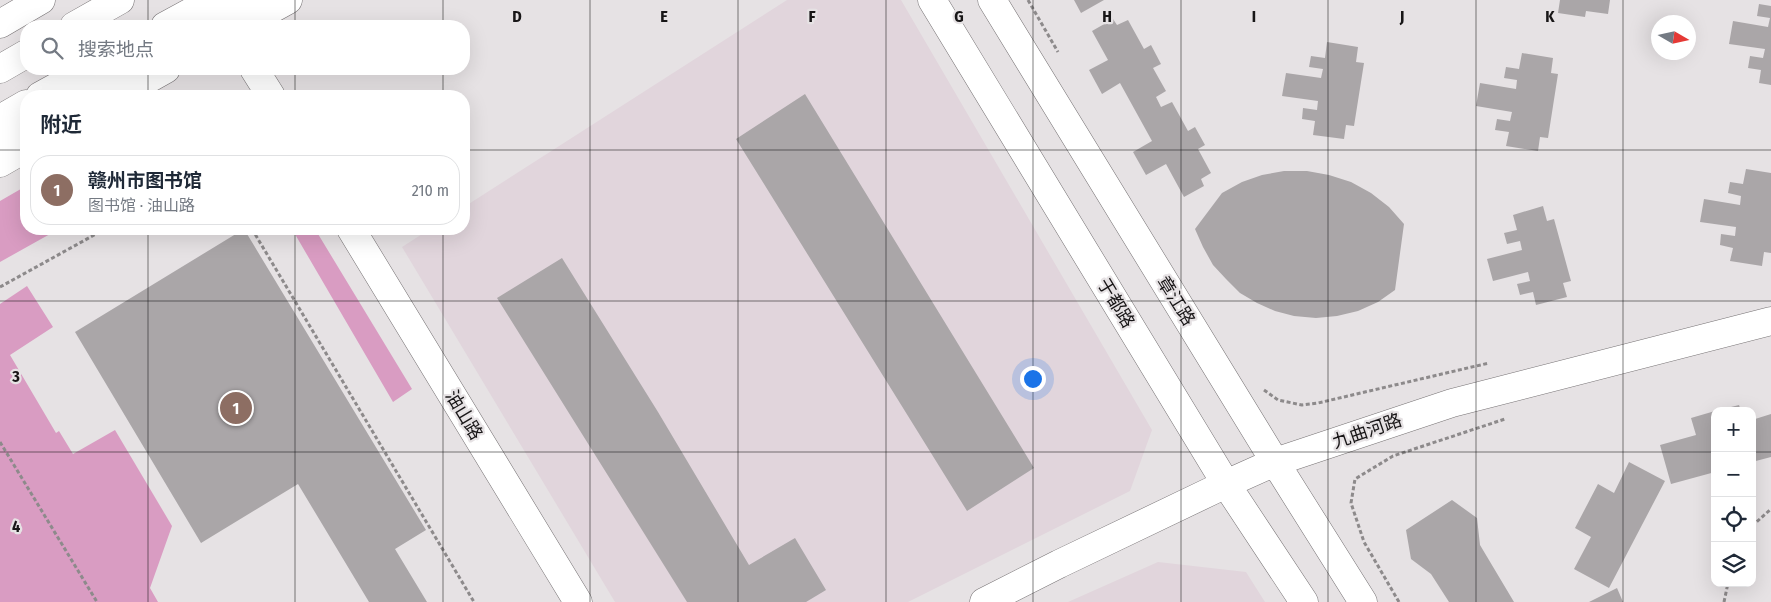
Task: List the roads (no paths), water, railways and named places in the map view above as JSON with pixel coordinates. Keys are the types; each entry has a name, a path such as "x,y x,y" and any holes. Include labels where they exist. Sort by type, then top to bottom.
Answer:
{"main road":[{"path":"0,24 40,0"},
{"path":"169,20 201,0"},
{"path":"221,16 254,0"},
{"path":"199,20 288,0"},
{"name":"于都路","path":"932,0 1226,484 1304,602"},
{"name":"章江路","path":"992,0 1363,602"},
{"path":"0,69 20,57"},
{"path":"51,90 78,75"},
{"path":"97,90 124,75"},
{"path":"129,90 155,75"},
{"path":"258,75 267,90"},
{"path":"0,119 20,107"},
{"path":"0,147 20,135"},
{"path":"0,163 20,151"},
{"name":"油山路","path":"355,235 578,602"},
{"name":"九曲河路","path":"984,602 1059,564 1275,462 1452,403 1771,320"}],"place":[{"name":"赣州市图书馆","path":"236,408"}]}
